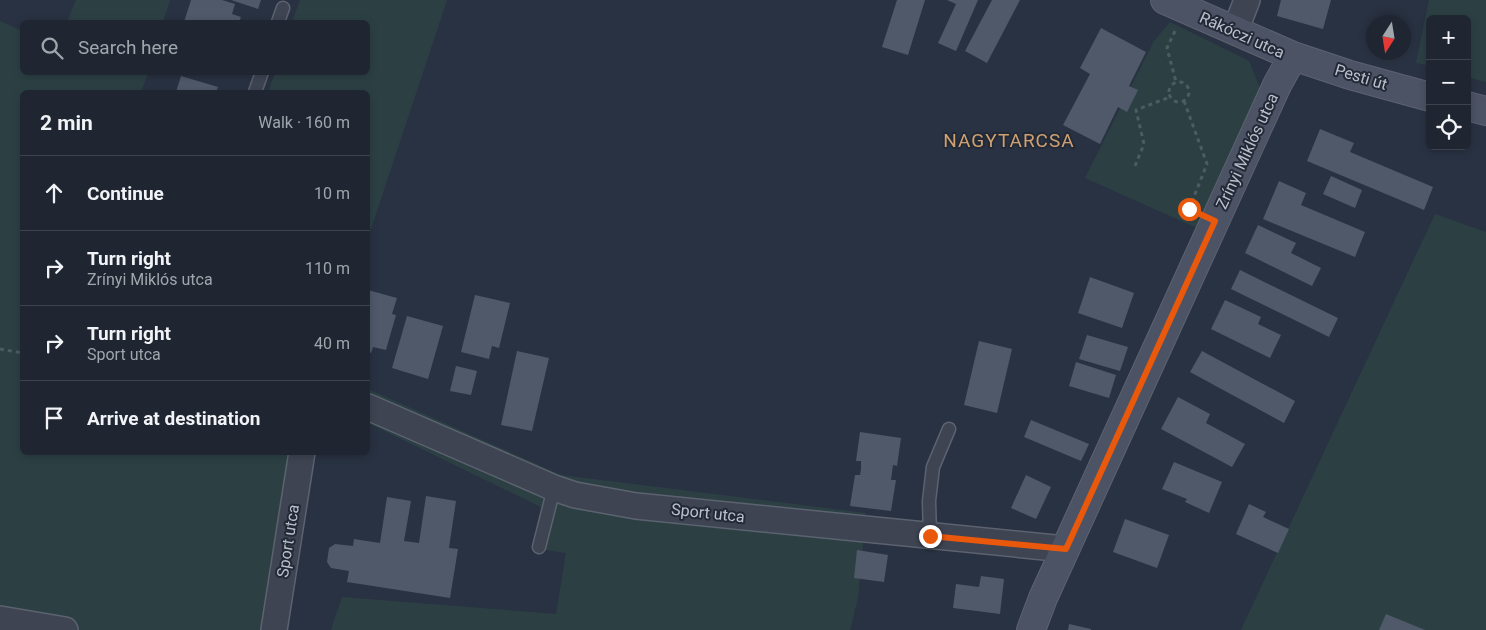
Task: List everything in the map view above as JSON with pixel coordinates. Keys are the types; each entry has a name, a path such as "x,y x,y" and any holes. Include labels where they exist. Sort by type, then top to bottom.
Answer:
{"main road":[{"name":"Rákóczi utca","path":"1175,5 1293,56"},
{"name":"Pesti út","path":"1293,56 1426,96"},
{"name":"Zrínyi Miklós utca","path":"1031,630 1043,598 1277,85 1293,56"},
{"path":"1471,107 1486,111"}],"street":[{"path":"1234,31 1247,0"},
{"name":"Sport utca","path":"370,408 554,488 575,495 636,506 1066,549"},
{"name":"Sport utca","path":"274,630 302,455"},
{"path":"0,619 65,630"}],"lane":[{"path":"279,20 283,8"},
{"path":"256,90 261,75"},
{"path":"930,536 929,501 933,467 949,429"},
{"path":"539,547 554,488"}],"path":[{"path":"1175,5 1167,48 1176,82"},
{"path":"1176,82 1183,82 1188,85 1190,96 1184,101 1175,102 1170,97 1170,88 1176,82"},
{"path":"1135,166 1144,144 1136,110 1170,97"},
{"path":"1184,101 1207,164 1189,209 1215,221"},
{"path":"0,349 20,353"}],"green space":[{"path":"76,0 170,0 164,20 68,20"},
{"path":"300,0 447,0 370,232 370,90 269,90 274,75 370,75 370,20 293,20"},
{"path":"1429,0 1486,0 1486,82 1471,78 1471,15 1426,15 1426,65 1416,63"},
{"path":"0,21 20,30 20,75 147,75 142,90 20,90 20,455 315,455 288,630 0,630"},
{"path":"1170,22 1249,61 1260,88 1197,228 1085,178 1154,41"},
{"path":"1435,214 1486,232 1486,630 1241,630"},
{"path":"370,390 561,475 866,513 858,598 850,630 331,630 342,597 556,614 566,553 532,548 541,507 370,424"}],"building":[{"path":"191,0 222,0 235,4 232,14 241,17 240,20 185,20"},
{"path":"231,0 261,0 258,9"},
{"path":"897,0 925,0 908,55 882,47"},
{"path":"947,0 978,0 956,51 938,43 956,4"},
{"path":"992,0 1020,0 987,63 965,51"},
{"path":"1281,0 1331,0 1323,29 1277,16"},
{"path":"1101,28 1146,52 1129,86 1138,90 1127,112 1118,107 1100,144 1063,125 1090,74 1080,68"},
{"path":"181,76 218,87 217,90 177,90"},
{"path":"1320,129 1354,143 1350,152 1433,187 1424,210 1307,161"},
{"path":"1331,176 1362,190 1355,208 1323,194"},
{"path":"1279,181 1306,193 1301,205 1365,232 1355,257 1263,219"},
{"path":"1258,225 1296,243 1291,253 1321,268 1312,286 1245,253"},
{"path":"1240,270 1338,318 1329,337 1231,289"},
{"path":"1090,277 1134,293 1122,328 1078,313"},
{"path":"370,291 397,298 392,314 396,315 386,350 373,347 371,353"},
{"path":"475,295 510,303 499,348 492,346 489,359 461,352"},
{"path":"1225,300 1261,317 1258,324 1281,335 1270,358 1211,329"},
{"path":"407,316 443,326 428,379 392,368"},
{"path":"1087,335 1128,347 1120,371 1079,359"},
{"path":"979,341 1012,349 997,413 964,405"},
{"path":"517,351 549,358 532,431 501,425"},
{"path":"1202,351 1295,401 1284,423 1190,372"},
{"path":"1076,362 1116,375 1109,398 1069,386"},
{"path":"456,366 477,371 471,395 450,391"},
{"path":"1178,397 1210,414 1206,423 1245,444 1232,467 1161,429"},
{"path":"1031,420 1089,444 1081,461 1024,437"},
{"path":"860,432 901,438 897,466 893,465 891,480 896,480 891,511 850,506 855,475 860,475 861,469 861,461 856,461"},
{"path":"1174,462 1222,482 1209,513 1185,502 1187,499 1162,489"},
{"path":"1026,475 1051,487 1036,519 1011,508"},
{"path":"426,496 456,501 449,548 458,549 450,598 347,582 349,571 331,568 327,562 329,548 335,544 353,546 354,539 380,543 387,497 411,501 404,541 419,543"},
{"path":"1249,504 1266,512 1263,517 1289,529 1278,553 1236,534"},
{"path":"1125,519 1169,535 1157,568 1113,552"},
{"path":"857,550 888,555 884,582 854,578"},
{"path":"981,576 1004,579 1000,614 953,608 956,584 979,587"},
{"path":"1386,614 1425,630 1379,630"},
{"path":"1069,624 1091,629 1091,630 1068,630"}],"district":[{"name":"NAGYTARCSA","path":"1009,140"}],"route":[{"path":"930,536 1066,549 1215,221 1189,209"}]}
